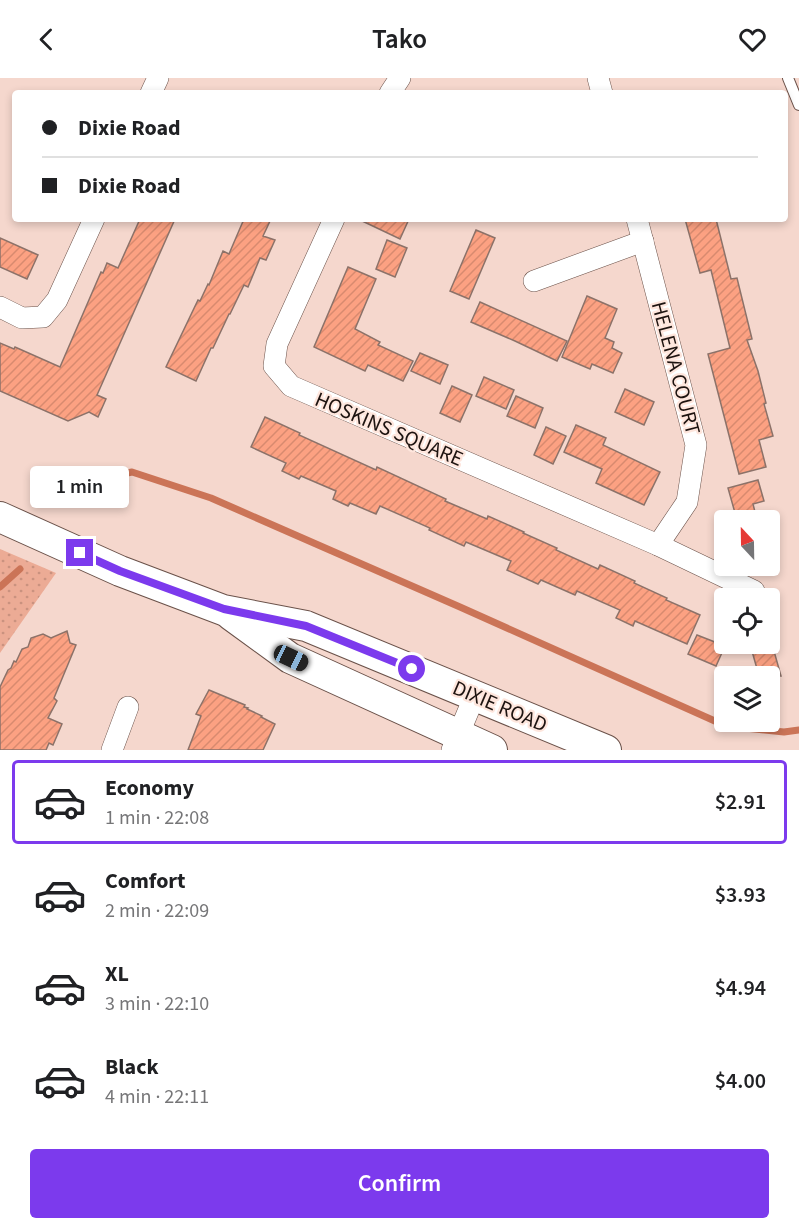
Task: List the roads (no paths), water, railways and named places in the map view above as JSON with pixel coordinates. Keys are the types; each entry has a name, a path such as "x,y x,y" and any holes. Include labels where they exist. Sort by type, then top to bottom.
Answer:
{"main road":[{"name":"DIXIE ROAD","path":"0,517 120,571 224,609 306,626 606,750"},
{"name":"DIXIE ROAD","path":"224,609 291,658 455,742 492,750"}],"street":[{"name":"HOSKINS SQUARE","path":"333,222 277,344 274,366 291,386 658,545 748,588"},
{"name":"HELENA COURT","path":"638,222 696,445 687,502 658,545"},
{"path":"0,307 22,318 43,317 57,300 91,224"},
{"path":"534,281 643,241"},
{"path":"455,742 476,695"},
{"path":"112,750 128,707"}],"lane":[{"path":"788,78 799,105"}],"waterway":[{"path":"93,495 113,476 132,472 211,498 726,726 784,732 799,730"},
{"path":"0,587 20,569"}]}
